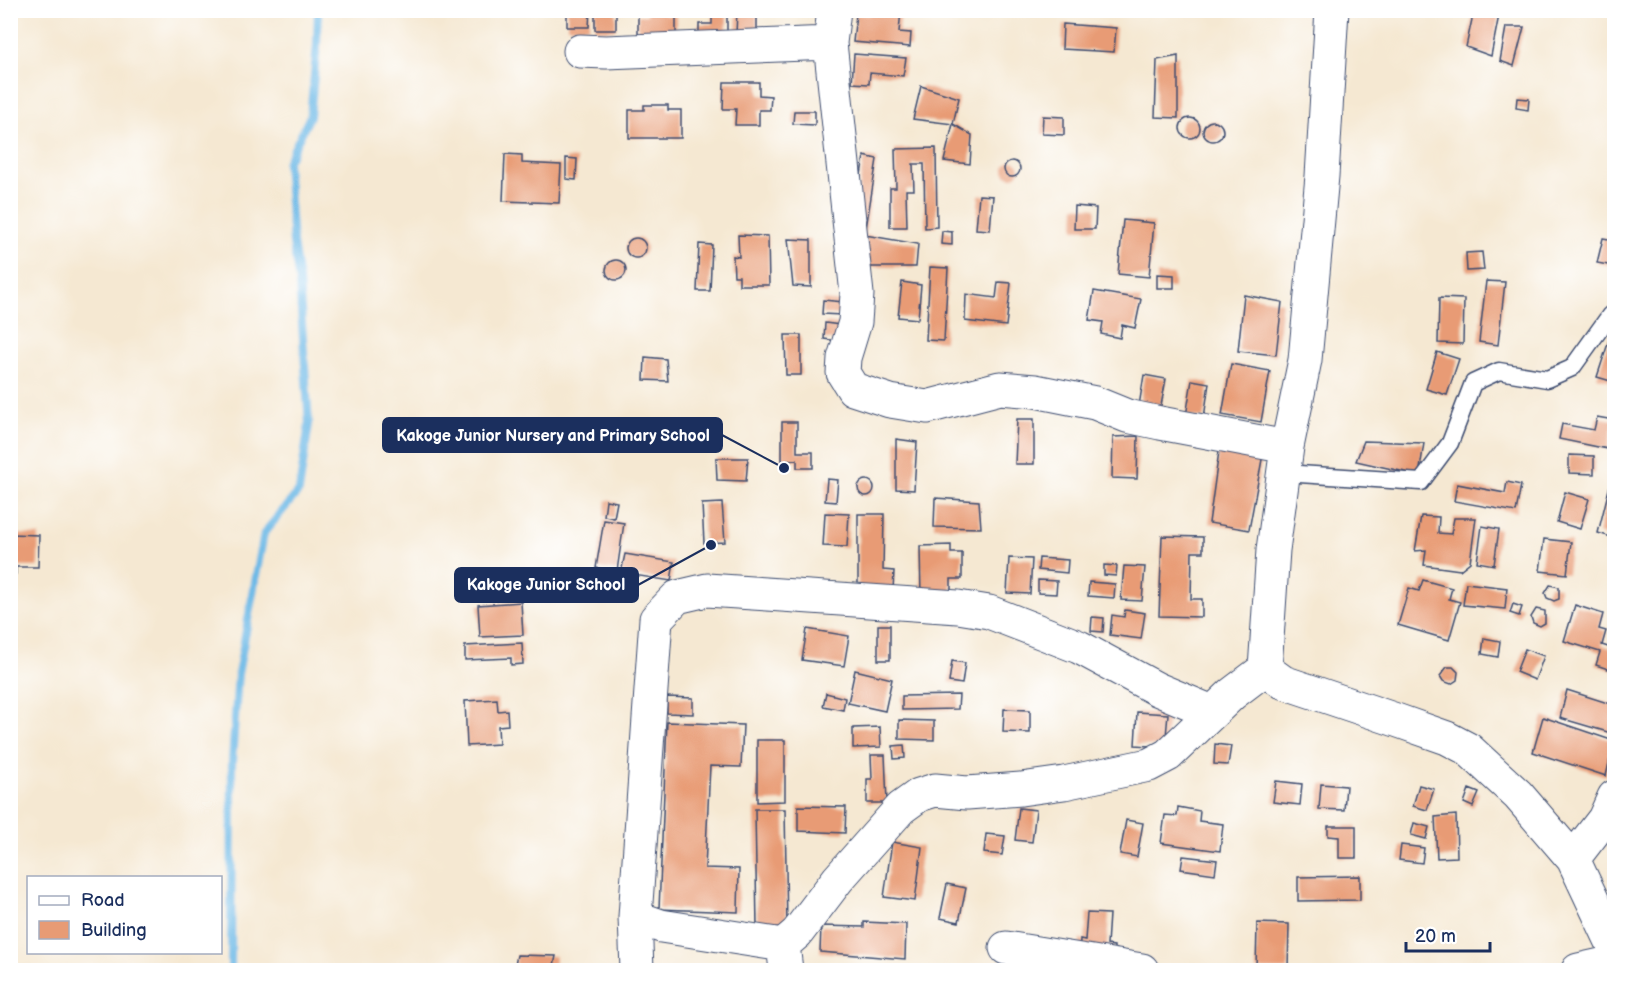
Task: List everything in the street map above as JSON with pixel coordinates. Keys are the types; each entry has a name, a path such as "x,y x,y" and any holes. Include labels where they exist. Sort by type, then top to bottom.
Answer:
{"street":[{"path":"834,10 830,43 857,294 855,322 844,358 843,373 853,389 890,401 927,407 1000,387 1035,391 1095,403 1127,416 1286,460"},
{"path":"635,917 661,926 785,958 797,933 838,879 901,808 919,795 935,790 967,793 1021,789 1064,783 1149,765 1168,755 1212,712 1265,669 1273,550 1286,460 1305,360 1322,176 1332,10"},
{"path":"580,51 606,52 830,43"},
{"path":"637,970 635,917 656,619 677,597 707,590 958,607 989,612 1079,647 1157,689 1212,712"},
{"path":"1265,669 1284,682 1417,727 1468,749 1518,795 1573,859 1614,946"},
{"path":"1573,859 1604,819 1614,797"},
{"path":"1006,948 1142,970"},
{"path":"1578,970 1614,962"}],"lane":[{"path":"1286,460 1421,482 1450,443 1473,383 1499,371 1547,379 1572,368 1610,315"}],"building":[{"path":"567,10 590,10 589,27 567,27"},
{"path":"595,10 616,10 616,30 595,30"},
{"path":"647,10 664,10 664,15 676,15 676,41 638,41 638,15 647,15"},
{"path":"712,10 727,10 727,36 699,36 699,24 712,24"},
{"path":"737,10 757,10 757,35 736,35"},
{"path":"871,10 901,10 899,32 911,33 910,47 853,42 856,14 870,15"},
{"path":"1474,10 1500,10 1491,56 1466,47"},
{"path":"1063,24 1116,28 1114,52 1062,49"},
{"path":"1506,27 1524,27 1514,66 1500,61"},
{"path":"854,54 906,58 903,76 870,73 869,84 852,83"},
{"path":"1178,56 1178,118 1155,117 1157,60"},
{"path":"724,82 759,82 759,95 771,96 770,110 759,110 759,125 735,125 736,109 723,109"},
{"path":"921,86 959,98 953,124 913,119"},
{"path":"1517,98 1529,99 1528,110 1516,108"},
{"path":"644,105 668,105 668,110 681,110 681,138 629,138 629,110 644,110"},
{"path":"794,111 815,111 815,125 793,124"},
{"path":"1043,116 1064,117 1064,135 1042,134"},
{"path":"1190,118 1197,121 1200,128 1197,135 1190,138 1183,135 1180,128 1183,121"},
{"path":"1213,121 1220,124 1223,131 1220,138 1213,141 1206,138 1203,131 1206,124"},
{"path":"953,124 972,135 970,164 944,161"},
{"path":"936,148 937,227 925,228 924,164 913,164 914,190 906,190 907,227 890,227 890,188 896,188 895,149"},
{"path":"505,154 522,155 522,163 561,165 559,203 503,201"},
{"path":"864,156 877,159 865,235 852,233"},
{"path":"566,158 577,159 576,180 566,179"},
{"path":"1009,161 1015,161 1020,169 1018,175 1009,177 1004,172 1004,166"},
{"path":"979,195 993,196 990,230 976,229"},
{"path":"1075,206 1096,208 1095,229 1074,229"},
{"path":"1123,220 1154,223 1149,277 1118,274"},
{"path":"942,231 952,232 952,245 941,244"},
{"path":"738,235 768,236 769,285 739,285 739,276 734,276 733,256 739,257"},
{"path":"865,235 918,244 916,267 867,267"},
{"path":"636,238 643,241 646,248 643,255 636,258 629,255 626,248 629,241"},
{"path":"1603,238 1614,240 1614,266 1597,263"},
{"path":"788,239 811,240 811,287 793,286"},
{"path":"699,244 712,245 710,291 697,291"},
{"path":"1482,252 1484,270 1467,271 1466,253"},
{"path":"616,260 623,263 626,270 623,277 616,280 609,277 606,270 609,263"},
{"path":"930,267 948,268 944,341 926,340"},
{"path":"1157,274 1174,275 1174,288 1157,288"},
{"path":"1486,281 1505,282 1498,345 1479,342"},
{"path":"902,282 921,285 918,319 898,317"},
{"path":"998,282 1011,283 1006,326 965,321 966,294 996,298"},
{"path":"1094,291 1141,299 1135,328 1122,325 1120,338 1101,334 1103,322 1089,320"},
{"path":"1244,295 1282,302 1276,355 1238,351"},
{"path":"1439,298 1464,299 1463,344 1438,343"},
{"path":"823,300 844,302 842,315 822,314"},
{"path":"825,323 840,325 838,341 824,339"},
{"path":"1612,331 1614,332 1614,382 1597,377"},
{"path":"785,335 801,335 801,375 786,375"},
{"path":"1437,352 1459,359 1447,395 1426,389"},
{"path":"645,357 666,359 668,381 644,380"},
{"path":"1231,364 1270,371 1261,422 1222,415"},
{"path":"1144,375 1166,379 1159,416 1138,412"},
{"path":"1192,380 1209,383 1204,418 1186,416"},
{"path":"1597,417 1614,420 1608,449 1559,439 1562,424 1594,430"},
{"path":"1017,419 1034,419 1034,464 1015,464"},
{"path":"782,422 797,422 797,452 813,452 813,468 797,468 797,460 782,461"},
{"path":"1138,436 1137,479 1112,478 1113,437"},
{"path":"896,439 917,442 914,490 896,489"},
{"path":"1364,441 1424,443 1419,475 1356,461"},
{"path":"1220,444 1263,454 1249,530 1209,523"},
{"path":"1569,455 1594,456 1594,474 1569,473"},
{"path":"716,458 748,458 746,481 717,480"},
{"path":"1614,469 1614,538 1598,533"},
{"path":"827,479 838,480 836,502 825,501"},
{"path":"863,480 869,480 874,488 872,494 863,496 858,491 858,485"},
{"path":"1507,482 1521,485 1516,512 1454,501 1457,484 1505,493"},
{"path":"1565,492 1589,499 1580,529 1557,522"},
{"path":"935,498 979,501 981,528 934,527"},
{"path":"606,500 617,502 614,518 604,516"},
{"path":"722,503 725,542 704,543 702,504"},
{"path":"825,513 849,514 847,547 823,546"},
{"path":"858,514 884,514 883,570 894,571 893,590 858,590"},
{"path":"1421,516 1439,517 1438,533 1451,534 1454,518 1476,518 1470,562 1460,570 1424,565 1426,550 1415,551"},
{"path":"604,520 624,523 617,571 596,568"},
{"path":"1482,526 1499,529 1494,565 1477,562"},
{"path":"10,534 39,535 38,567 16,567 16,574 10,574"},
{"path":"1162,536 1203,537 1203,552 1192,552 1191,599 1202,599 1202,617 1159,616"},
{"path":"1544,539 1571,542 1567,574 1540,571"},
{"path":"951,545 951,553 962,553 962,579 951,579 951,596 921,597 920,546"},
{"path":"625,554 674,562 671,581 621,573"},
{"path":"1009,558 1032,559 1030,594 1007,593"},
{"path":"1039,558 1068,560 1067,573 1038,570"},
{"path":"1104,565 1117,566 1116,576 1104,575"},
{"path":"1124,566 1145,567 1142,601 1121,600"},
{"path":"1038,580 1057,581 1056,594 1038,593"},
{"path":"1423,580 1452,588 1449,599 1460,602 1449,640 1398,625 1409,588 1419,591"},
{"path":"1089,582 1115,584 1114,598 1088,596"},
{"path":"1466,583 1507,588 1505,609 1463,605"},
{"path":"1550,585 1559,587 1559,599 1554,601 1547,598 1545,593"},
{"path":"521,602 523,635 480,637 478,605"},
{"path":"1513,604 1522,607 1519,616 1510,613"},
{"path":"1575,605 1603,614 1599,629 1606,631 1602,645 1614,649 1614,671 1596,665 1600,652 1564,641"},
{"path":"1536,609 1545,611 1545,623 1540,626 1533,623 1531,617"},
{"path":"1125,610 1145,613 1141,639 1110,635 1112,615 1124,617"},
{"path":"1092,617 1104,618 1103,632 1091,631"},
{"path":"878,625 890,625 890,660 878,660"},
{"path":"807,629 849,636 844,666 802,660"},
{"path":"1484,638 1500,641 1498,657 1482,654"},
{"path":"522,643 523,664 511,665 511,658 465,660 465,646"},
{"path":"1525,649 1544,656 1535,680 1516,672"},
{"path":"952,661 965,663 962,684 949,682"},
{"path":"1447,667 1453,667 1458,672 1457,680 1451,684 1443,681 1440,676"},
{"path":"855,670 892,679 885,711 848,703"},
{"path":"1567,690 1614,705 1611,733 1560,718"},
{"path":"826,693 845,698 843,710 823,706"},
{"path":"959,695 958,709 902,710 902,696"},
{"path":"667,697 693,698 693,714 667,713"},
{"path":"497,699 498,711 507,710 508,725 498,726 499,744 467,746 465,701"},
{"path":"1004,709 1030,710 1030,733 1003,732"},
{"path":"1137,712 1168,714 1165,747 1135,745"},
{"path":"1543,717 1614,741 1606,776 1533,752"},
{"path":"899,720 934,721 934,740 899,739"},
{"path":"667,722 743,725 741,767 710,766 705,868 739,869 738,912 659,909"},
{"path":"880,727 881,747 853,748 853,728"},
{"path":"757,740 785,740 785,801 757,802"},
{"path":"1215,744 1231,746 1228,765 1214,764"},
{"path":"904,745 905,758 894,759 893,746"},
{"path":"871,755 885,755 887,803 867,803 867,779 872,779"},
{"path":"1276,781 1302,784 1300,805 1273,802"},
{"path":"1321,784 1346,786 1344,810 1319,809"},
{"path":"1419,785 1434,789 1427,810 1413,806"},
{"path":"1469,789 1479,793 1473,807 1464,803"},
{"path":"798,806 846,807 845,833 798,831"},
{"path":"1178,807 1200,811 1199,821 1223,824 1220,851 1161,843 1165,815 1177,816"},
{"path":"1019,808 1036,810 1032,842 1015,840"},
{"path":"755,809 785,809 787,927 757,928"},
{"path":"1456,815 1457,857 1437,858 1435,817"},
{"path":"1126,820 1143,823 1137,857 1120,854"},
{"path":"1414,823 1429,827 1426,839 1411,835"},
{"path":"1328,826 1356,826 1356,858 1339,858 1339,837 1328,836"},
{"path":"986,834 1005,836 1002,855 984,853"},
{"path":"892,842 922,847 915,901 884,897"},
{"path":"1401,845 1424,848 1422,863 1399,860"},
{"path":"1183,856 1217,860 1215,874 1181,869"},
{"path":"1360,876 1360,900 1298,901 1298,877"},
{"path":"947,884 966,888 959,922 940,918"},
{"path":"1087,913 1109,914 1107,945 1114,946 1114,962 1079,960 1080,939 1085,940"},
{"path":"864,922 906,924 905,959 820,952 821,926 864,927"},
{"path":"1257,923 1289,924 1288,970 1256,970"},
{"path":"517,955 556,956 553,970 514,970"}],"waterway":[{"path":"231,970 232,761 238,674 264,533 299,491 309,424 299,281 293,243 287,163 310,116 318,10"}],"place":[{"name":"Kakoge Junior Nursery and Primary School","path":"784,468"},
{"name":"Kakoge Junior School","path":"711,545"}]}
